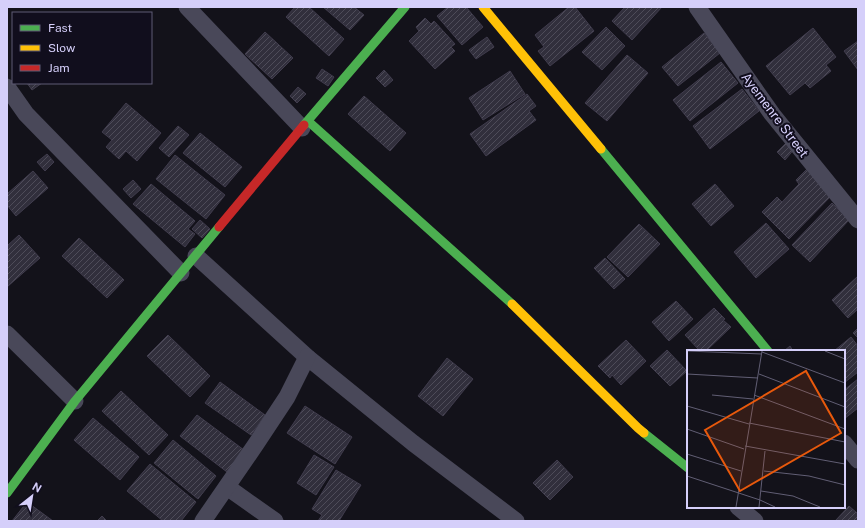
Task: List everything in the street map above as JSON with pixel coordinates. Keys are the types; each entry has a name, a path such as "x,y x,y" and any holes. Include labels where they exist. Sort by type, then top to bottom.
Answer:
{"street":[{"path":"187,7 305,125 514,306 638,428 687,467"},
{"path":"7,493 75,401 405,7"},
{"path":"483,7 767,350"},
{"name":"Ayemenre Street","path":"697,7 772,114 858,220"},
{"path":"7,87 26,114 182,273"},
{"path":"196,256 307,358 413,443 516,521"},
{"path":"7,334 75,401"},
{"path":"203,521 287,397 307,358"},
{"path":"845,444 858,460"},
{"path":"227,487 275,521"},
{"path":"739,508 755,521"}],"building":[{"path":"295,7 309,7 344,39 329,56 286,17"},
{"path":"323,7 354,7 364,15 350,30"},
{"path":"448,7 466,7 483,27 462,45 437,16"},
{"path":"569,7 575,7 594,31 550,66 538,51 544,47 535,35"},
{"path":"625,7 662,7 632,40 612,21"},
{"path":"425,18 431,24 434,21 455,44 451,47 455,51 435,69 409,41 419,31 416,27"},
{"path":"606,27 625,46 602,70 582,52"},
{"path":"813,28 836,57 826,65 831,71 810,88 805,83 790,95 766,66"},
{"path":"265,32 293,58 272,79 245,54"},
{"path":"704,33 720,53 678,86 662,67"},
{"path":"487,37 494,47 476,59 469,50"},
{"path":"858,41 858,70 844,51"},
{"path":"627,55 648,73 607,121 585,103"},
{"path":"721,62 738,83 690,121 673,100"},
{"path":"322,69 334,77 328,86 316,78"},
{"path":"384,70 393,80 385,87 376,78"},
{"path":"510,71 525,94 483,120 469,98"},
{"path":"28,84 41,84 32,90"},
{"path":"298,87 306,94 297,103 290,96"},
{"path":"742,89 759,111 710,149 693,126"},
{"path":"527,94 536,106 529,111 536,120 486,156 470,134"},
{"path":"364,96 406,133 390,151 348,114"},
{"path":"126,103 161,133 137,161 126,151 119,159 106,147 112,140 102,132"},
{"path":"178,126 189,135 169,157 159,148"},
{"path":"200,133 242,167 225,187 183,153"},
{"path":"789,140 796,147 785,160 777,152"},
{"path":"47,154 54,162 45,171 37,162"},
{"path":"175,155 225,195 206,219 156,179"},
{"path":"808,168 834,193 789,239 762,212 777,197 782,202 799,184 796,180"},
{"path":"33,171 48,188 16,216 7,205 7,194"},
{"path":"133,180 141,189 131,198 123,189"},
{"path":"151,184 195,221 188,229 195,234 185,247 133,204"},
{"path":"715,184 734,206 711,226 692,204"},
{"path":"832,203 849,220 810,262 792,245"},
{"path":"200,220 210,229 202,238 192,229"},
{"path":"766,223 789,249 756,278 734,252"},
{"path":"639,224 660,244 628,277 607,257"},
{"path":"19,235 40,258 7,287 7,246"},
{"path":"79,238 124,280 107,298 62,256"},
{"path":"605,258 625,279 614,289 594,268"},
{"path":"858,276 858,309 848,318 832,300"},
{"path":"676,301 693,319 669,341 652,322"},
{"path":"714,308 725,319 723,320 731,327 707,350 699,350 685,335"},
{"path":"858,328 858,338 853,333"},
{"path":"168,335 210,376 190,397 147,356"},
{"path":"851,337 858,346 858,372 845,382 845,350 835,350"},
{"path":"626,340 646,361 621,385 612,375 610,378 598,366"},
{"path":"790,346 792,350 785,350"},
{"path":"667,350 687,371 670,386 650,366"},
{"path":"447,358 473,379 443,416 418,396"},
{"path":"858,379 858,408 845,418 845,389"},
{"path":"220,382 265,415 251,435 205,403"},
{"path":"121,391 168,435 149,455 102,411"},
{"path":"305,406 352,437 335,464 287,433"},
{"path":"197,415 244,450 227,472 180,436"},
{"path":"93,418 139,457 120,480 74,440"},
{"path":"173,440 216,476 198,499 154,463"},
{"path":"314,455 334,467 316,495 297,483"},
{"path":"557,460 573,477 550,500 533,483"},
{"path":"150,464 196,502 181,521 163,521 127,491"},
{"path":"336,470 361,485 339,521 318,521 322,515 312,509"},
{"path":"27,502 53,521 12,521"},
{"path":"849,506 857,513 858,511 858,521 835,521"},
{"path":"102,516 107,521 97,521"}],"traffic: fast":[{"path":"304,125 405,7"},
{"path":"308,121 512,304"},
{"path":"601,149 767,350"},
{"path":"7,493 75,401 219,227"},
{"path":"644,433 687,467"}],"traffic: slow":[{"path":"483,7 601,149"},
{"path":"512,304 644,433"}],"traffic: jam":[{"path":"219,227 304,125"}]}
